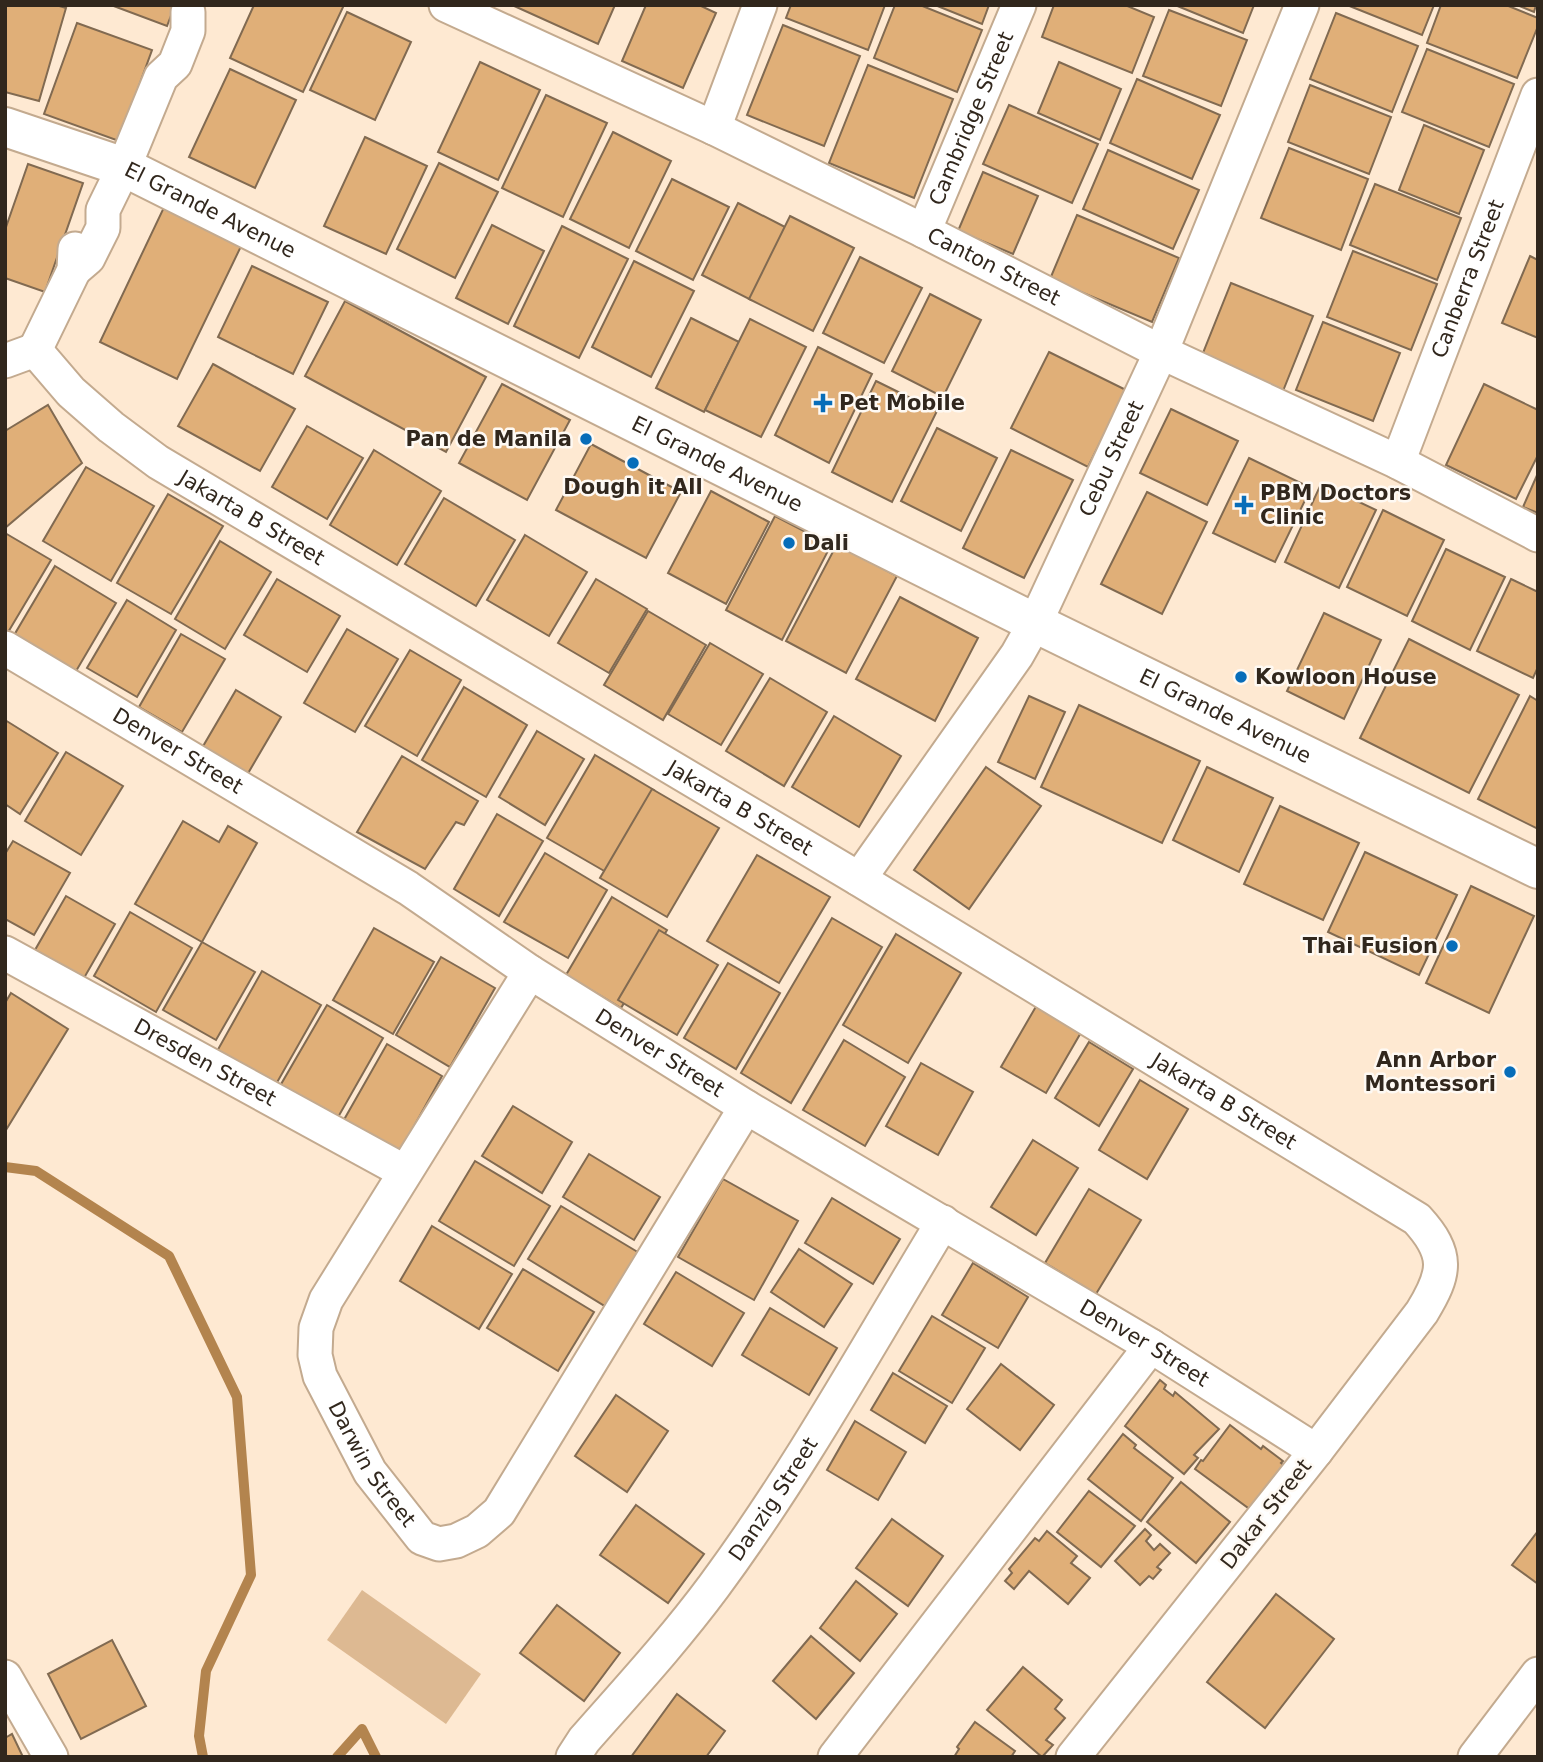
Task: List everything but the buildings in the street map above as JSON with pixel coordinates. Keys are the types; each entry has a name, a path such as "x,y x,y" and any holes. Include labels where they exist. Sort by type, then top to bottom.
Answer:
{"street":[{"path":"714,128 760,5"},
{"name":"Cambridge Street","path":"924,231 1019,5"},
{"name":"Cebu Street","path":"859,879 1017,654 1035,623 1161,352 1302,5"},
{"path":"20,356 74,270 75,251 89,222 103,210 161,77 175,64 188,31 189,8"},
{"name":"Canton Street","path":"459,8 714,128 1161,352 1398,462 1538,536"},
{"name":"Canberra Street","path":"1398,462 1538,95"},
{"name":"El Grande Avenue","path":"5,127 124,167 1035,623 1538,869"},
{"name":"Jakarta B Street","path":"20,356 71,392 111,428 159,462 859,879 1417,1219 1434,1238 1441,1262"},
{"name":"Denver Street","path":"5,648 408,888 530,972 746,1107 1151,1346 1316,1451"},
{"name":"Dresden Street","path":"5,953 405,1172"},
{"name":"Darwin Street","path":"530,972 326,1300 316,1328 315,1354 320,1377 370,1472 422,1538 439,1544 456,1541 477,1531 499,1512 746,1107"},
{"name":"Danzig Street","path":"573,1757 584,1740 662,1651 713,1586 773,1500 943,1222"},
{"name":"Dakar Street","path":"1073,1757 1316,1451 1422,1312 1436,1289 1441,1262"},
{"path":"835,1757 1151,1346"},
{"path":"1475,1757 1538,1674"},
{"path":"5,1677 51,1757"}],"shaded area":[{"path":"362,1590 481,1674 446,1724 327,1640"}],"waterway":[{"path":"5,1167 36,1171 169,1256 237,1397 251,1575 206,1671 199,1736 203,1757"},
{"path":"337,1757 362,1729 376,1757"}],"place":[{"name":"Pet Mobile","path":"823,403"},
{"name":"Pan de Manila","path":"586,439"},
{"name":"Dough it All","path":"633,463"},
{"name":"PBM Doctors Clinic","path":"1244,505"},
{"name":"Dali","path":"789,543"},
{"name":"Kowloon House","path":"1241,677"},
{"name":"Thai Fusion","path":"1452,946"},
{"name":"Ann Arbor Montessori","path":"1510,1072"}]}
